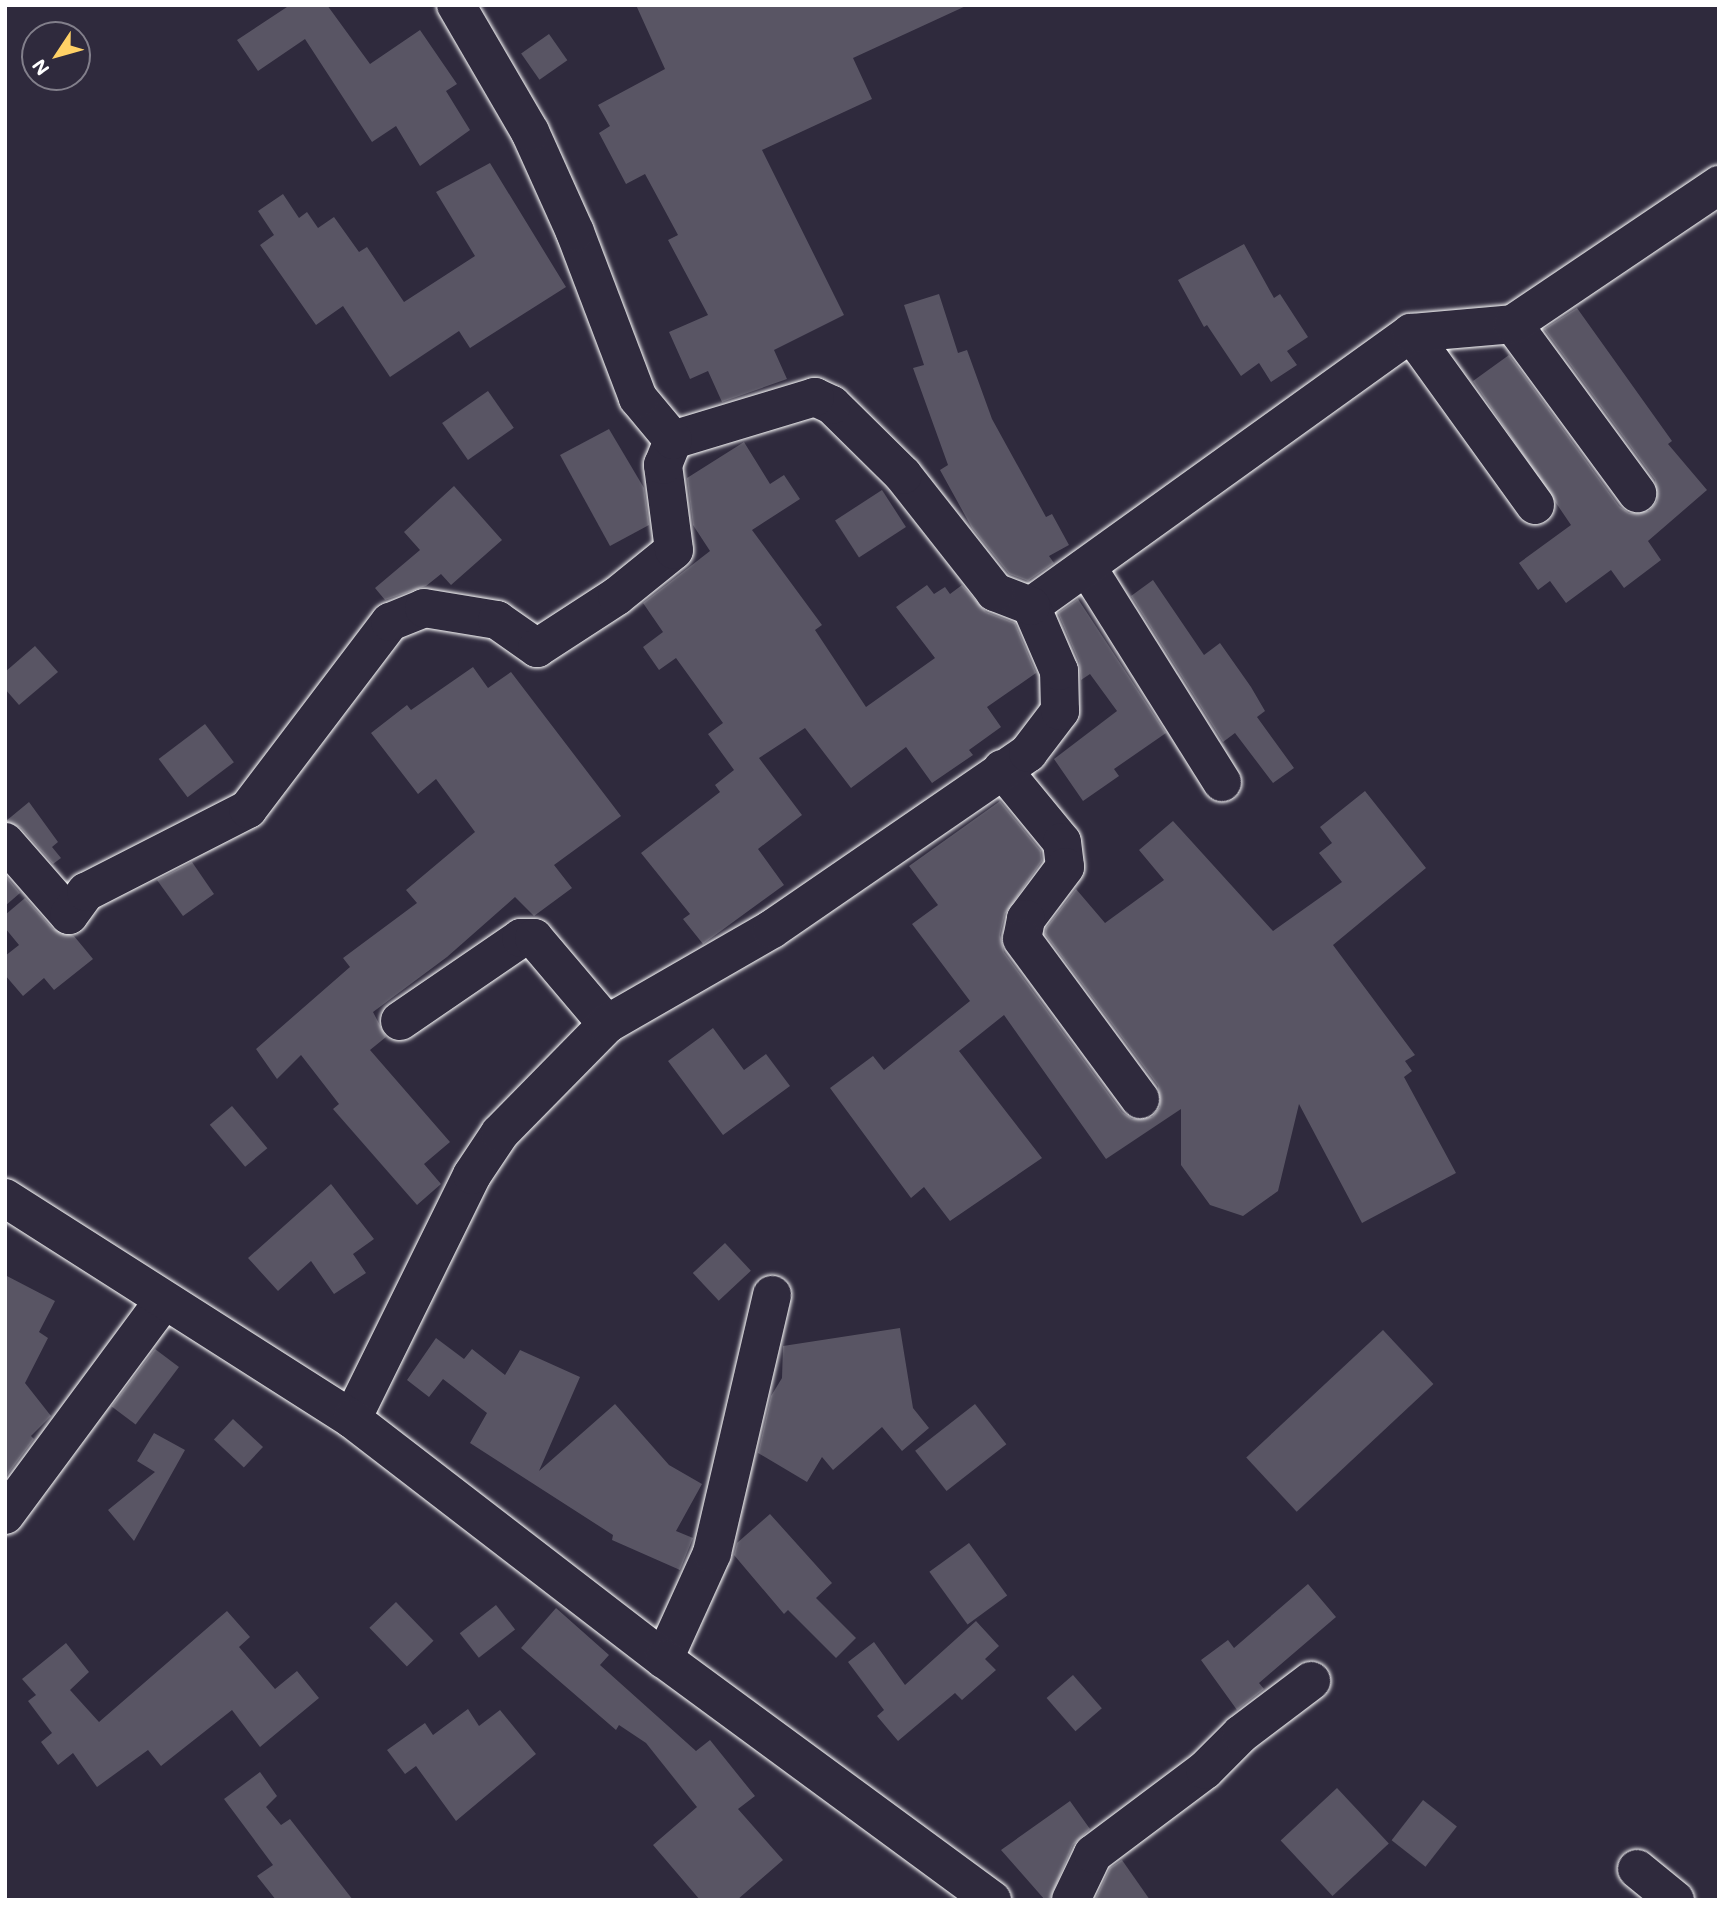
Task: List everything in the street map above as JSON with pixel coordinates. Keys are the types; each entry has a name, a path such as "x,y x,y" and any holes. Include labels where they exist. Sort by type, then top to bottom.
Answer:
{"street":[{"path":"456,5 530,132 575,232 638,398 673,440"},
{"path":"1031,606 1411,333 1513,324 1719,185"},
{"path":"1513,324 1637,493"},
{"path":"1411,333 1535,505"},
{"path":"352,1419 472,1175 500,1133 607,1024 772,929 1028,753 1060,711 1059,671 1031,606 995,592 869,437 815,397 673,440"},
{"path":"5,842 69,915 86,892 248,809 390,622 424,608 497,620 537,649 617,596 674,550 663,465 673,440"},
{"path":"1087,566 1222,782"},
{"path":"1002,769 1062,842 1065,867 1026,919 1022,939 1140,1099"},
{"path":"400,1021 521,938 534,938 607,1024"},
{"path":"5,1198 164,1300 192,1313 352,1419 664,1659 992,1900"},
{"path":"664,1659 712,1553 772,1296"},
{"path":"5,1515 164,1300"},
{"path":"1071,1900 1093,1854 1205,1770 1241,1734 1311,1681"},
{"path":"1637,1869 1675,1900"}],"building":[{"path":"290,5 327,5 370,64 420,30 457,84 446,91 470,130 420,166 396,126 372,142 305,39 258,71 237,40"},
{"path":"636,5 968,5 853,58 872,99 762,150 844,315 774,350 787,379 722,402 708,371 690,379 669,332 708,315 668,240 678,235 645,174 626,184 599,133 610,126 598,105 665,69"},
{"path":"549,34 567,60 540,80 521,54"},
{"path":"490,163 566,287 470,348 459,331 390,377 343,306 316,325 260,245 274,235 258,211 283,194 299,218 307,212 318,228 334,217 359,252 367,247 404,302 475,256 436,192"},
{"path":"1244,244 1274,298 1280,294 1308,337 1287,351 1297,365 1271,382 1259,363 1241,376 1207,325 1204,327 1178,280"},
{"path":"939,294 958,353 967,350 992,419 1046,517 1052,514 1069,545 1049,556 1054,563 1028,581 1009,574 972,528 940,470 948,465 913,368 924,365 904,305"},
{"path":"1577,308 1672,441 1668,444 1707,490 1648,541 1661,560 1624,588 1611,570 1566,603 1550,581 1538,590 1519,563 1571,525 1473,381 1509,355 1619,506 1629,513 1649,511 1657,501 1655,480 1544,329"},
{"path":"488,391 514,428 468,460 442,423"},
{"path":"609,429 644,488 649,525 610,546 560,455"},
{"path":"744,442 770,484 784,475 800,499 752,530 822,625 815,630 866,707 935,658 896,607 927,585 934,594 945,587 950,594 962,585 986,612 1015,623 1036,673 987,707 1001,727 969,750 973,755 932,783 906,747 851,788 805,728 759,758 802,815 758,849 784,885 703,944 683,919 690,914 641,853 720,792 715,785 734,770 708,734 723,723 676,658 659,670 643,647 663,632 643,603 710,551 693,525 687,478"},
{"path":"454,486 502,540 451,585 441,574 426,586 385,600 375,588 420,550 404,532"},
{"path":"882,490 906,527 859,557 835,520"},
{"path":"1153,580 1204,655 1220,643 1251,687 1265,711 1257,717 1294,768 1273,783 1235,733 1223,742 1131,596"},
{"path":"1078,599 1166,733 1114,769 1119,776 1083,801 1054,759 1117,711 1090,674 1081,680 1079,662 1058,613"},
{"path":"35,646 58,672 19,705 5,689 5,672"},
{"path":"473,667 488,688 511,672 621,816 554,865 572,888 534,916 515,897 447,957 373,1012 386,1037 370,1050 450,1142 424,1164 441,1184 417,1205 333,1109 339,1104 301,1055 277,1079 256,1049 350,967 343,958 417,903 406,890 475,832 436,779 418,794 371,733 407,705 411,710"},
{"path":"205,724 234,762 188,797 159,759"},
{"path":"1365,791 1426,868 1333,945 1415,1055 1405,1061 1412,1071 1404,1077 1456,1173 1362,1223 1299,1104 1278,1191 1243,1216 1210,1205 1181,1165 1181,1109 1106,1159 1004,1015 959,1051 1042,1158 950,1221 924,1187 911,1198 830,1088 873,1056 884,1070 970,1001 912,924 938,905 909,866 1000,801 1041,851 1042,861 1005,914 1000,935 1004,952 1122,1112 1132,1119 1152,1117 1160,1107 1158,1086 1045,934 1046,928 1076,889 1105,923 1164,880 1139,850 1173,821 1273,931 1342,882 1319,853 1332,843 1320,827"},
{"path":"29,802 58,842 52,847 61,858 53,864 21,828 6,821"},
{"path":"192,862 214,894 183,916 157,880"},
{"path":"5,875 20,893 5,906"},
{"path":"25,898 53,929 74,936 93,959 54,990 44,978 23,996 5,975 5,956 19,945 5,928 5,915"},
{"path":"713,1028 744,1070 766,1054 790,1086 723,1135 668,1061"},
{"path":"232,1106 267,1148 245,1167 210,1125"},
{"path":"331,1184 374,1239 353,1254 366,1273 334,1294 311,1261 278,1291 248,1258"},
{"path":"725,1243 751,1271 719,1301 693,1273"},
{"path":"5,1275 55,1301 39,1332 48,1338 25,1383 51,1416 31,1436 34,1439 5,1478"},
{"path":"900,1328 913,1408 929,1428 902,1451 882,1427 833,1470 822,1457 807,1482 758,1453 771,1396 782,1378 783,1346"},
{"path":"1383,1330 1433,1384 1297,1512 1246,1458"},
{"path":"436,1338 464,1359 472,1349 505,1375 520,1350 580,1377 539,1471 615,1404 669,1465 702,1484 676,1531 693,1538 680,1570 612,1540 613,1535 470,1443 487,1413 443,1379 429,1397 407,1380"},
{"path":"155,1349 179,1367 136,1425 112,1407"},
{"path":"975,1404 1006,1444 947,1491 915,1451"},
{"path":"233,1419 263,1447 244,1467 214,1439"},
{"path":"154,1433 185,1450 134,1541 108,1510 155,1472 137,1461"},
{"path":"770,1514 832,1583 816,1598 856,1638 836,1658 788,1610 784,1614 734,1555 737,1543"},
{"path":"969,1543 1007,1596 968,1624 929,1572"},
{"path":"1308,1584 1336,1617 1259,1683 1264,1689 1237,1710 1201,1660 1228,1640 1234,1648"},
{"path":"396,1602 434,1641 407,1667 369,1628"},
{"path":"496,1605 515,1629 479,1658 460,1633"},
{"path":"556,1608 609,1655 600,1665 696,1751 710,1740 755,1796 738,1809 783,1860 737,1900 700,1900 653,1845 697,1807 646,1743 619,1725 616,1730 521,1648"},
{"path":"227,1611 250,1637 239,1647 275,1689 297,1671 319,1698 260,1747 232,1710 161,1766 148,1750 97,1787 73,1753 58,1765 41,1742 52,1733 28,1701 36,1695 22,1679 66,1643 89,1672 70,1690 99,1722"},
{"path":"976,1621 999,1646 985,1659 996,1670 962,1700 955,1693 898,1741 877,1716 884,1710 848,1662 874,1642 905,1685"},
{"path":"1073,1675 1102,1708 1075,1731 1047,1698"},
{"path":"468,1709 479,1726 500,1710 536,1754 456,1821 416,1766 405,1774 387,1750 425,1723 433,1735"},
{"path":"260,1772 277,1796 266,1807 281,1825 290,1819 353,1900 276,1900 257,1876 273,1865 224,1799"},
{"path":"1337,1788 1389,1844 1333,1896 1281,1841"},
{"path":"1423,1800 1457,1826 1425,1867 1392,1840"},
{"path":"1070,1801 1090,1829 1073,1845 1050,1899 1045,1900 1001,1850"},
{"path":"1122,1860 1150,1900 1095,1900 1110,1868"}]}
